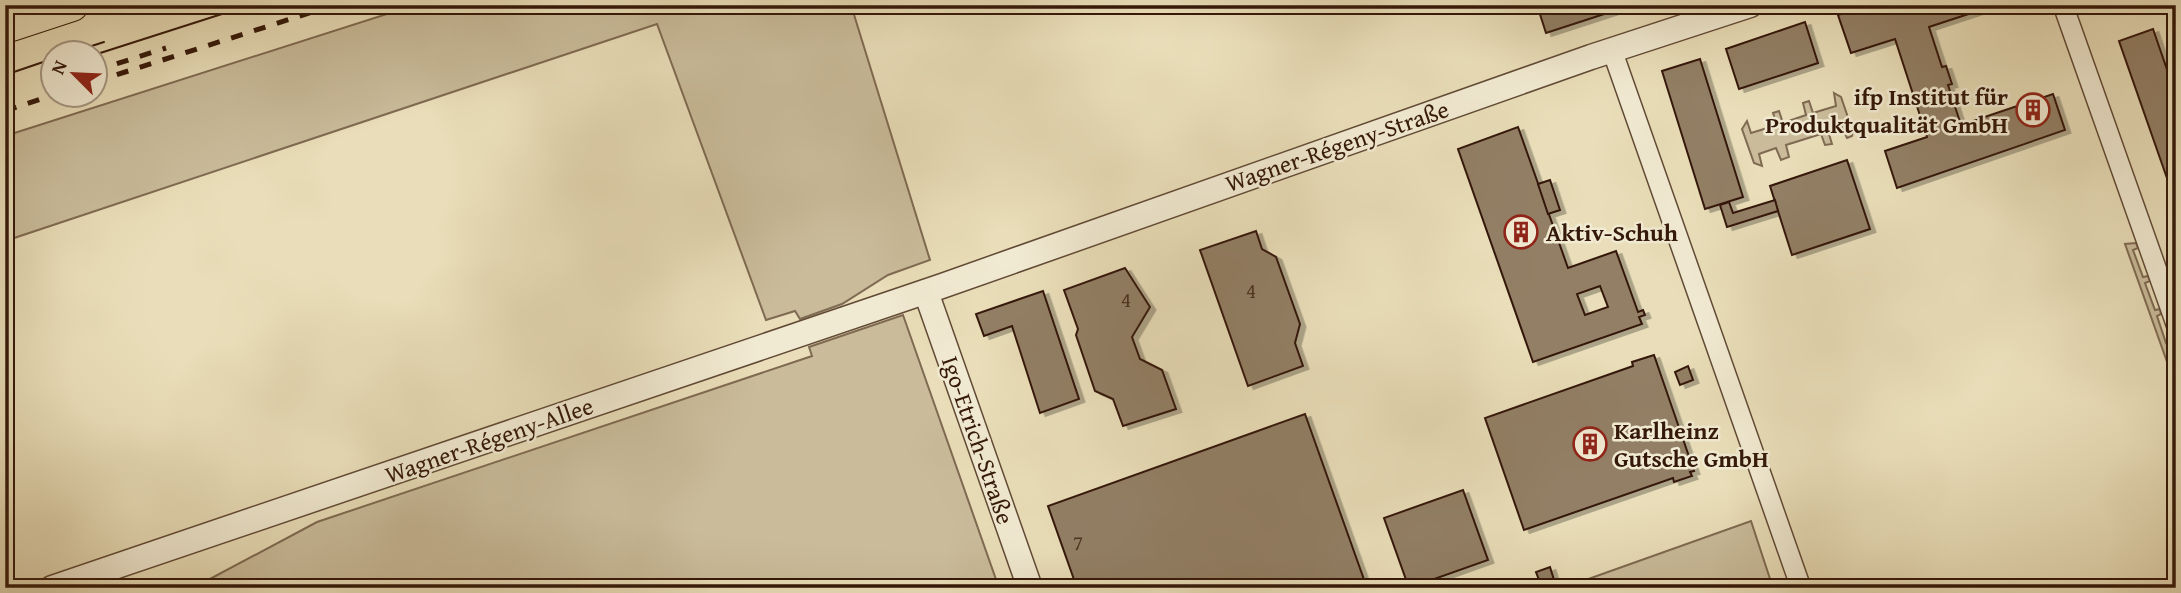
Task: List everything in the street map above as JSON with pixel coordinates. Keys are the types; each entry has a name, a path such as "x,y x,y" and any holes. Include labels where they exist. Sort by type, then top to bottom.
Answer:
{"main road":[{"path":"5,27 72,5"}],"street":[{"name":"Wagner-Régeny-Straße","path":"926,292 1612,50 1750,5"},
{"path":"2063,5 2176,324"},
{"path":"1612,50 1801,588"},
{"name":"Wagner-Régeny-Allee","path":"52,588 926,292"},
{"name":"Igo-Etrich-Straße","path":"926,292 1030,588"}],"shaded area":[{"path":"415,5 851,5 930,260 888,275 842,304 800,319 795,311 766,320 657,24 5,241 5,136 93,108 108,108 108,103"},
{"path":"1834,93 1841,97 1852,136 1847,138 1842,127 1828,131 1832,144 1825,145 1821,134 1786,145 1789,157 1781,160 1776,148 1759,154 1762,166 1754,163 1742,129 1747,121 1751,133 1777,125 1773,113 1779,111 1783,123 1806,115 1803,103 1809,101 1813,113 1836,106"},
{"path":"2136,243 2138,248 2133,250 2143,277 2148,276 2150,281 2145,283 2155,310 2160,309 2161,314 2157,316 2166,343 2171,342 2173,346 2168,348 2176,370 2176,387 2125,244"},
{"path":"903,315 999,588 193,588 317,522 812,356 809,347"},
{"path":"1751,521 1773,588 1563,588"}],"building":[{"path":"1537,5 1632,5 1546,33"},
{"name":"ifp Institut für Produktqualität GmbH","path":"1866,5 1996,5 1929,27 1942,67 1946,66 1952,84 1948,85 1961,125 2053,94 2065,130 1897,188 1885,151 1927,137 1895,39 1851,53 1838,15"},
{"path":"1805,22 1818,63 1739,89 1726,49"},
{"path":"2153,29 2172,84 2176,87 2176,204 2119,41"},
{"path":"1700,59 1743,197 1705,209 1662,71"},
{"name":"Aktiv-Schuh","path":"1518,127 1568,268 1616,251 1638,312 1643,310 1645,315 1639,317 1642,324 1533,362 1458,149","holes":["1600,286 1608,307 1585,315 1577,294"]},
{"path":"1847,160 1870,229 1792,255 1770,186"},
{"path":"1550,180 1560,210 1548,214 1538,184"},
{"path":"1775,200 1778,211 1727,227 1720,205 1729,202 1733,213"},
{"path":"1256,231 1262,249 1276,257 1300,324 1295,343 1303,366 1248,386 1200,250"},
{"path":"1125,268 1150,307 1132,337 1140,359 1162,370 1176,409 1123,426 1113,399 1095,391 1064,290"},
{"path":"1043,291 1079,399 1040,413 1012,326 984,336 976,314"},
{"name":"Karlheinz Gutsche GmbH","path":"1654,355 1694,471 1690,472 1692,476 1674,482 1673,478 1524,530 1485,418 1633,366 1632,362"},
{"path":"1688,366 1693,380 1680,385 1675,372"},
{"path":"1305,414 1367,588 1077,588 1048,506"},
{"path":"1463,490 1488,560 1409,588 1384,518"},
{"path":"1550,567 1554,580 1541,585 1536,572"}],"tram line":[{"path":"108,51 250,5"},
{"path":"5,75 38,64"}],"railway":[{"path":"108,78 334,5"},
{"path":"108,67 166,48"},
{"path":"5,111 38,100"}],"place":[{"name":"ifp Institut für Produktqualität GmbH","path":"2033,110"},
{"name":"Aktiv-Schuh","path":"1521,232"},
{"name":"Karlheinz Gutsche GmbH","path":"1590,444"}]}
